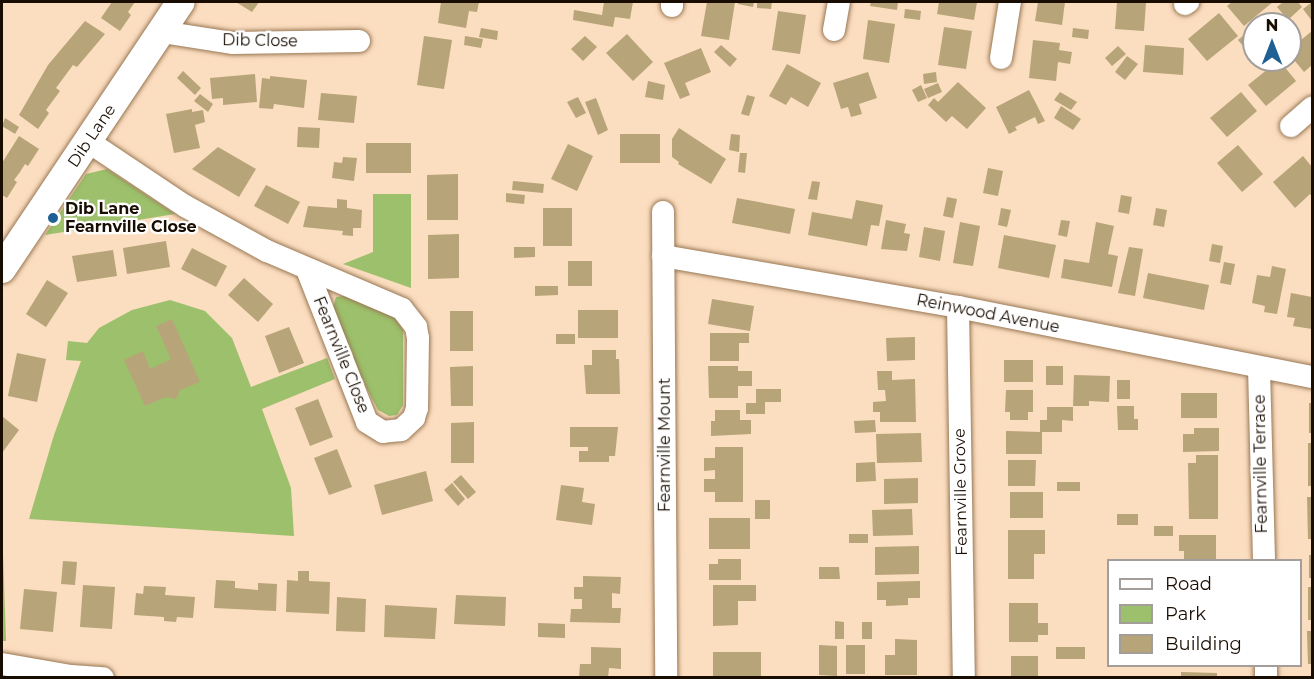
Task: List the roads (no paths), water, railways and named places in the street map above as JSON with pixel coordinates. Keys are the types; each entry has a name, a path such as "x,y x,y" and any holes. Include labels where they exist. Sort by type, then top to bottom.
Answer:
{"street":[{"name":"Dib Lane","path":"2,269 181,2"},
{"path":"834,30 839,2"},
{"path":"1001,58 1010,2"},
{"name":"Dib Close","path":"162,32 233,43 359,41"},
{"path":"1291,126 1312,108"},
{"name":"Fearnville Close","path":"89,142 185,206 267,251 307,270 392,303 410,316 418,338 417,408 414,418 401,430 382,432 367,422 307,270"},
{"name":"Fearnville Mount","path":"663,212 666,678"},
{"name":"Reinwood Avenue","path":"663,256 958,307 1312,377"},
{"name":"Fearnville Grove","path":"958,307 964,678"},
{"name":"Fearnville Terrace","path":"1259,368 1264,559"},
{"path":"2,664 71,677 103,678"}],"place":[{"name":"Dib Lane Fearnville Close","path":"53,218"}]}
